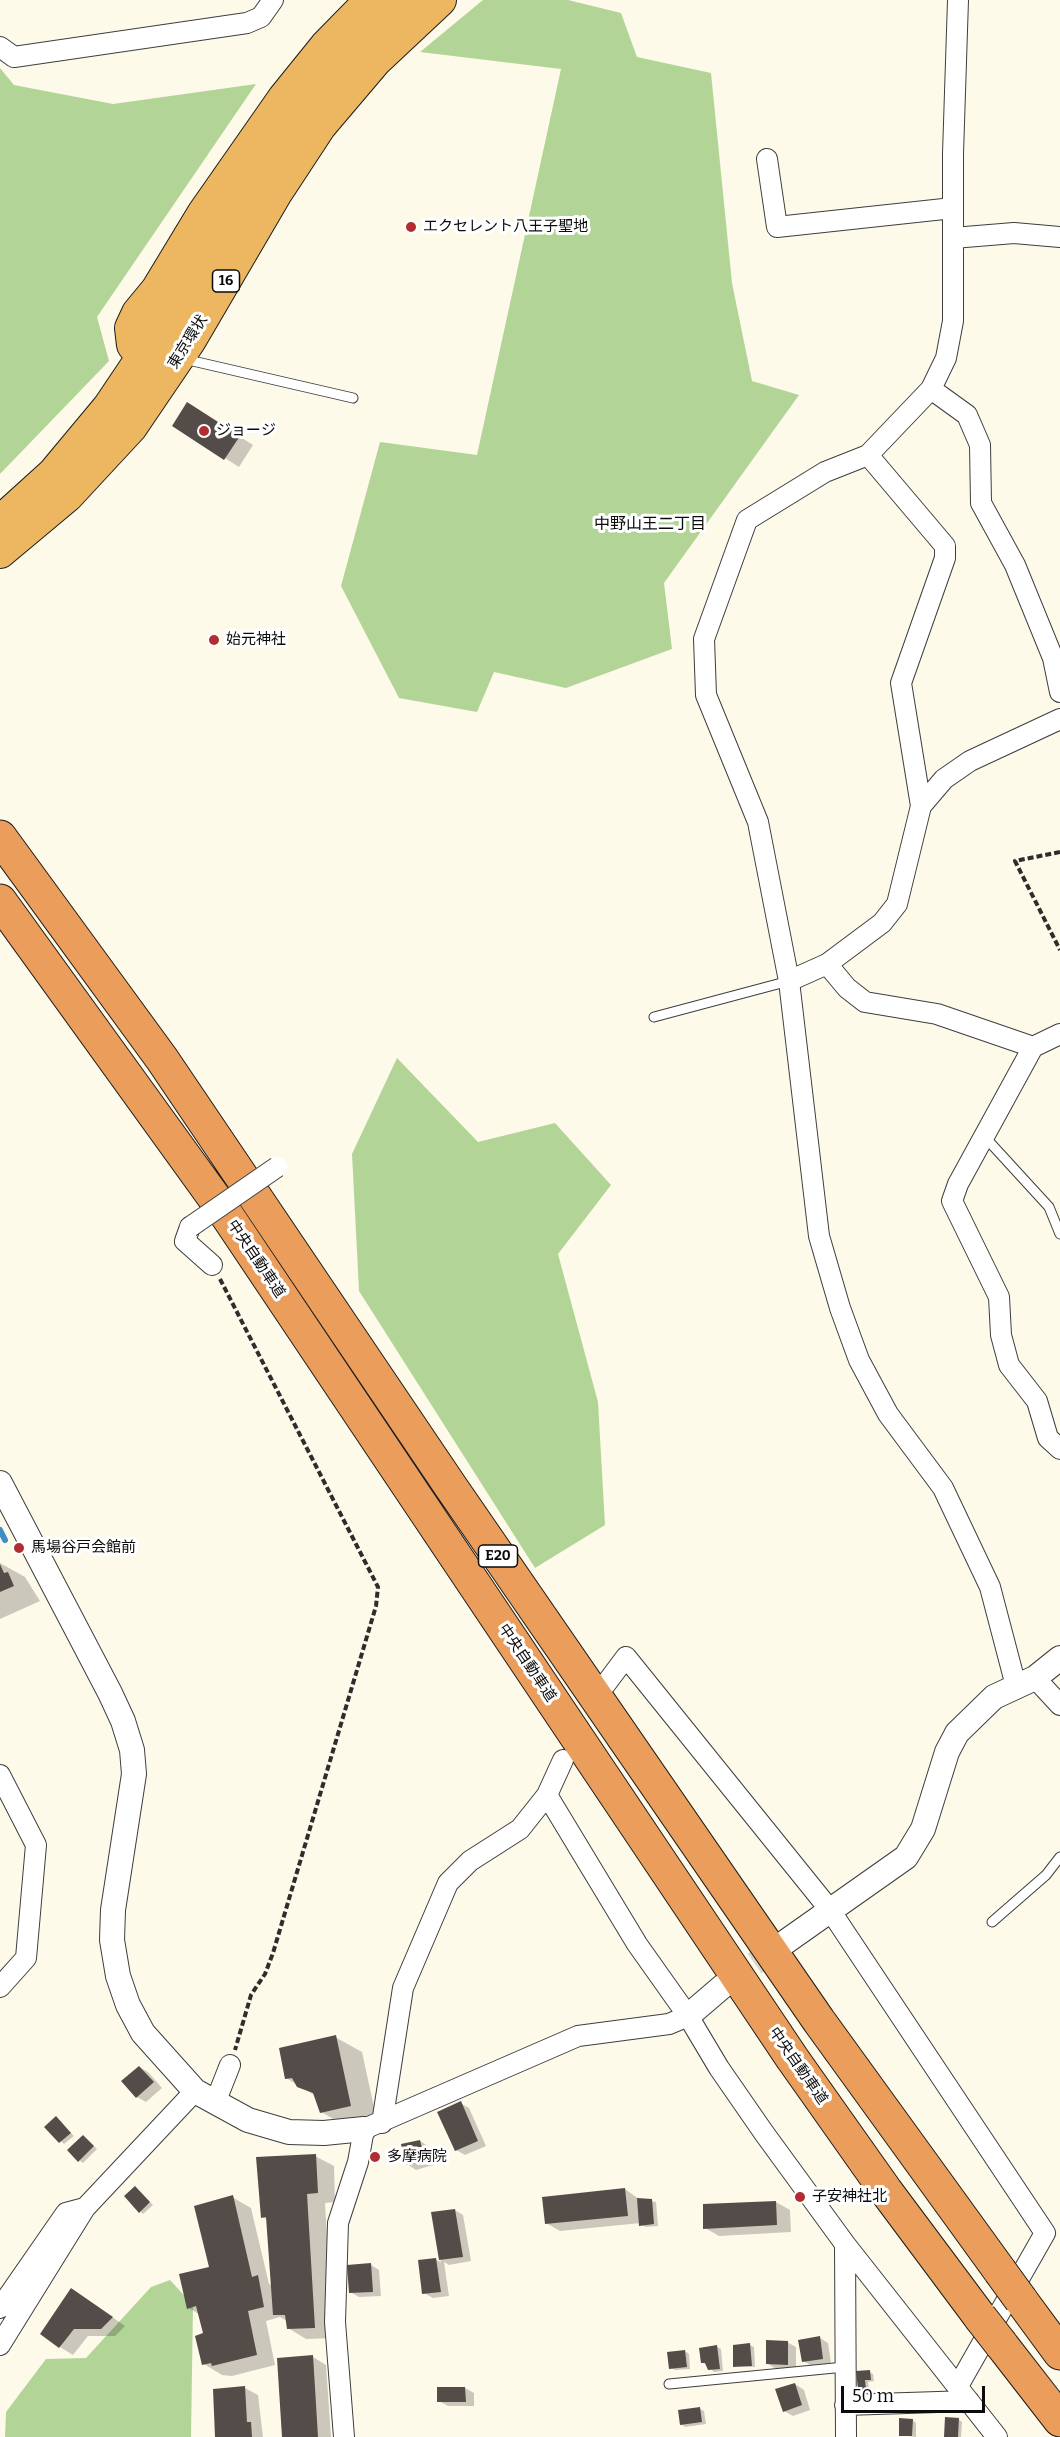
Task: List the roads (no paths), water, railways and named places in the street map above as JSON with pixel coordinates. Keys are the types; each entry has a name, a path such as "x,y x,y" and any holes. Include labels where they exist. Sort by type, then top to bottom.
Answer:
{"highway":[{"path":"179,358 143,358 133,345 131,328 144,302 157,290 203,214 284,98 333,38 371,0"},
{"name":"東京環状","path":"0,522 54,473 109,407 143,358 212,245 300,115 344,59 404,0"},
{"name":"東京環状","path":"0,552 50,511 110,452 143,412 179,358 276,193 320,126 375,60 440,0"},
{"path":"157,290 151,315 179,358"},
{"name":"E20","path":"0,837 162,1059 451,1487 812,2011 1060,2353"},
{"name":"中央自動車道","path":"0,901 226,1214 792,2058 886,2191 1060,2420"}],"street":[{"path":"0,47 14,57 247,23 261,17 273,0"},
{"path":"958,0 953,321 946,358 931,389 868,455 825,472 747,520 704,639 706,695 758,822 789,981 819,1236 840,1308 859,1360 888,1414 944,1488 990,1587 1026,1682 1060,1705"},
{"path":"767,159 777,227 953,208"},
{"path":"953,238 1014,233 1060,237"},
{"path":"931,389 967,416 972,425 980,445 981,503 1015,565 1053,658 1060,692"},
{"path":"789,981 827,964 882,922 897,904 921,806 901,683 945,558 945,546 868,455"},
{"path":"921,806 944,779 970,761 1060,719"},
{"path":"827,964 847,988 865,1002 936,1014 1033,1047"},
{"path":"1060,1034 1033,1047 984,1136 952,1201 999,1297 1001,1335 1009,1365 1037,1401 1048,1438 1060,1449"},
{"path":"212,1265 185,1240 190,1227 277,1167"},
{"path":"0,1483 123,1722 132,1750 134,1774 112,1910 112,1940 118,1976 128,2005 143,2033 205,2097 248,2120 289,2132 324,2133 373,2126 578,2036 669,2024 688,2016 723,1986"},
{"path":"605,1685 626,1657 830,1910 1045,2233 963,2393"},
{"path":"784,1943 906,1857 923,1829 947,1752 957,1733 994,1697 1026,1682 1060,1658"},
{"path":"344,2437 335,2322 338,2223 358,2162 373,2126 404,1988 448,1882 470,1862 520,1829 547,1795 563,1760"},
{"path":"0,1775 36,1845 26,1958 0,1987"},
{"path":"547,1795 637,1944 688,2016 726,2077 845,2244 997,2437"},
{"path":"0,2345 85,2208 205,2097 230,2065"},
{"path":"0,2308 66,2213 85,2208"},
{"path":"845,2244 846,2437"},
{"path":"845,2405 963,2393"}],"lane":[{"path":"179,358 353,398"},
{"path":"654,1017 789,981"},
{"path":"984,1136 1049,1207 1060,1234"},
{"path":"992,1922 1046,1875 1060,1857"},
{"path":"669,2384 845,2367"}],"waterway":[{"path":"0,1530 5,1540"}],"tunnel":[{"path":"725,1984 784,1943"}],"place":[{"name":"エクセレント八王子聖地","path":"411,227"},
{"name":"ジョージ","path":"204,431"},
{"name":"始元神社","path":"214,640"},
{"name":"馬場谷戸会館前","path":"19,1548"},
{"name":"多摩病院","path":"375,2157"},
{"name":"子安神社北","path":"800,2197"}],"district":[{"name":"中野山王二丁目","path":"650,525"}]}
